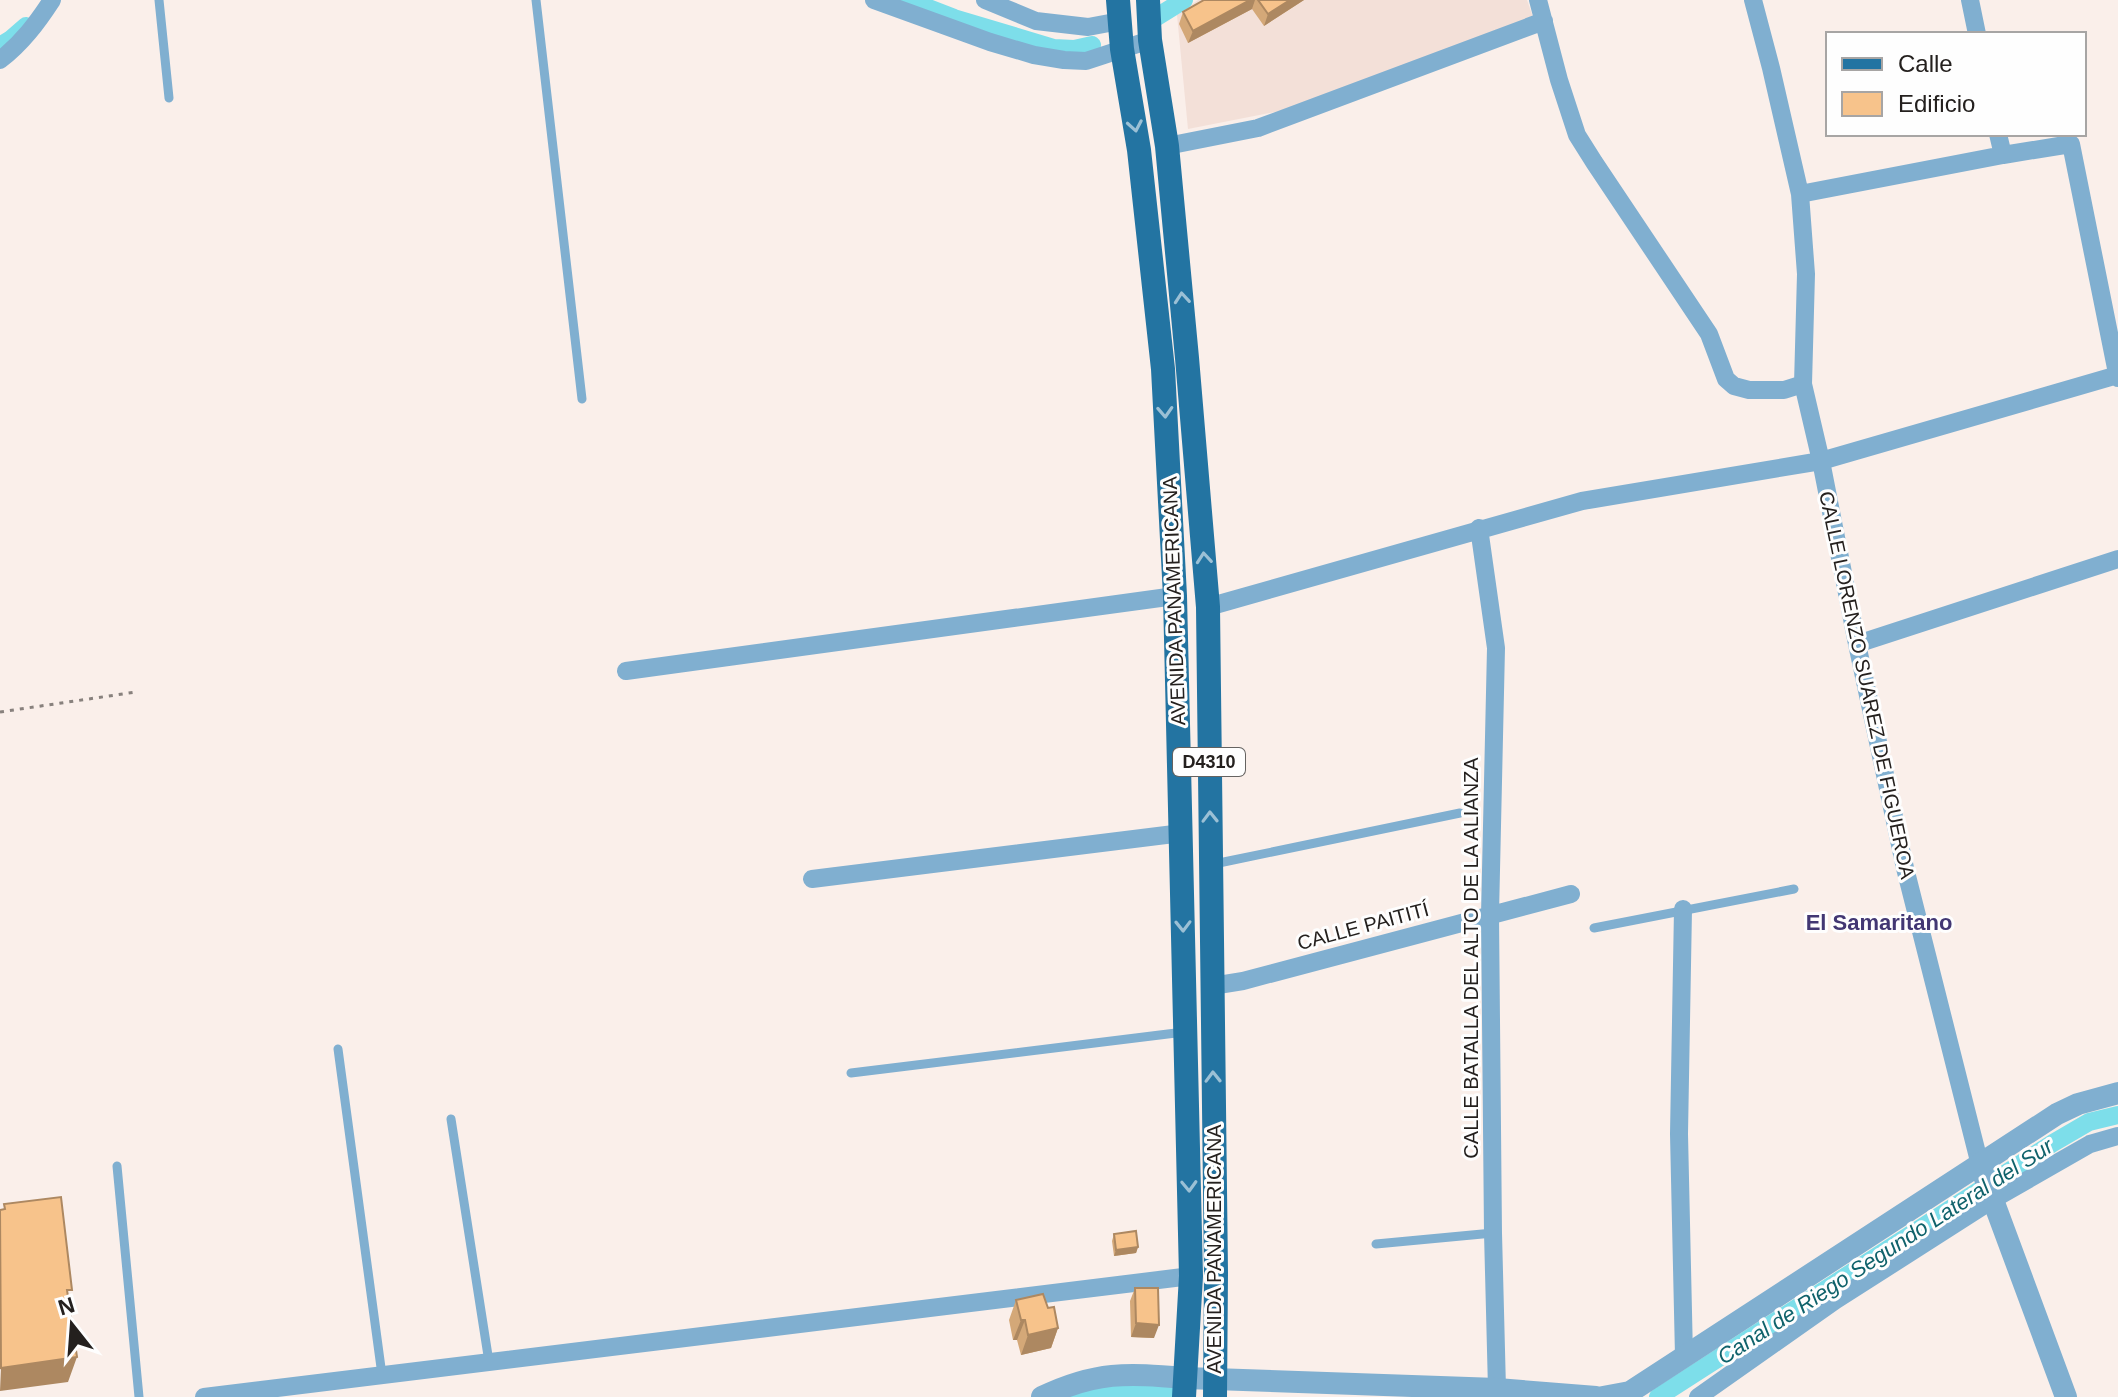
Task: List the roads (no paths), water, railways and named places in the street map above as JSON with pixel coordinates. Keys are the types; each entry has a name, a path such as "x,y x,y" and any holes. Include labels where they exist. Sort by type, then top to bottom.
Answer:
{"main road":[{"name":"AVENIDA PANAMERICANA","path":"1148,0 1150,40 1167,146 1208,607 1215,1388"},
{"name":"AVENIDA PANAMERICANA","path":"1119,8 1122,49 1139,150 1163,369 1175,596 1191,1276 1184,1388"}],"street":[{"path":"0,60 33,29 52,0"},
{"path":"874,0 1034,55 1086,61 1150,40"},
{"path":"985,0 1036,21 1088,27 1119,8 1148,0"},
{"path":"1538,0 1577,135 1709,334 1726,379 1734,386 1749,390 1784,390 1803,384"},
{"name":"CALLE LORENZO SUAREZ DE FIGUEROA","path":"1753,0 1800,194 1806,274 1803,384 1905,868 1987,1181 2066,1397"},
{"path":"1970,0 1977,32"},
{"path":"1167,146 1258,128 1544,21"},
{"path":"1998,136 2003,155"},
{"path":"1208,607 1582,501 1821,461 2118,376 2071,144 1800,194"},
{"name":"CALLE BATALLA DEL ALTO DE LA ALIANZA","path":"1479,528 1496,648 1490,915 1497,1389"},
{"path":"1857,644 2118,559"},
{"path":"626,671 1175,596"},
{"path":"812,879 1182,833"},
{"name":"CALLE PAITITÍ","path":"1212,986 1243,981 1571,894"},
{"path":"1683,909 1679,1134 1684,1356"},
{"path":"1698,1397 1836,1300 1987,1181 2057,1114 2078,1104 2118,1093"},
{"path":"1603,1397 1630,1392 1684,1356 1987,1181 2118,1136"},
{"path":"204,1397 1191,1276"},
{"path":"1042,1397 1086,1379 1107,1375 1146,1375 1184,1388 1497,1389 1596,1397"}],"lane":[{"path":"159,0 169,98"},
{"path":"536,0 582,399"},
{"path":"1210,864 1460,813"},
{"path":"1594,928 1794,889"},
{"path":"851,1073 1184,1032"},
{"path":"338,1049 382,1375"},
{"path":"451,1119 489,1362"},
{"path":"117,1166 139,1397"},
{"path":"1376,1244 1493,1233"}],"waterway":[{"path":"908,0 954,18 1054,48 1074,49 1092,45"},
{"path":"1155,18 1184,0"},
{"path":"0,46 26,26"},
{"name":"Canal de Riego Segundo Lateral del Sur","path":"1658,1397 2053,1143 2089,1122 2118,1115"},
{"name":"Canal de Riego Segundo Lateral del Sur","path":"1079,1397 1113,1391 1169,1393"}],"district":[{"name":"El Samaritano","path":"1879,922"}]}
